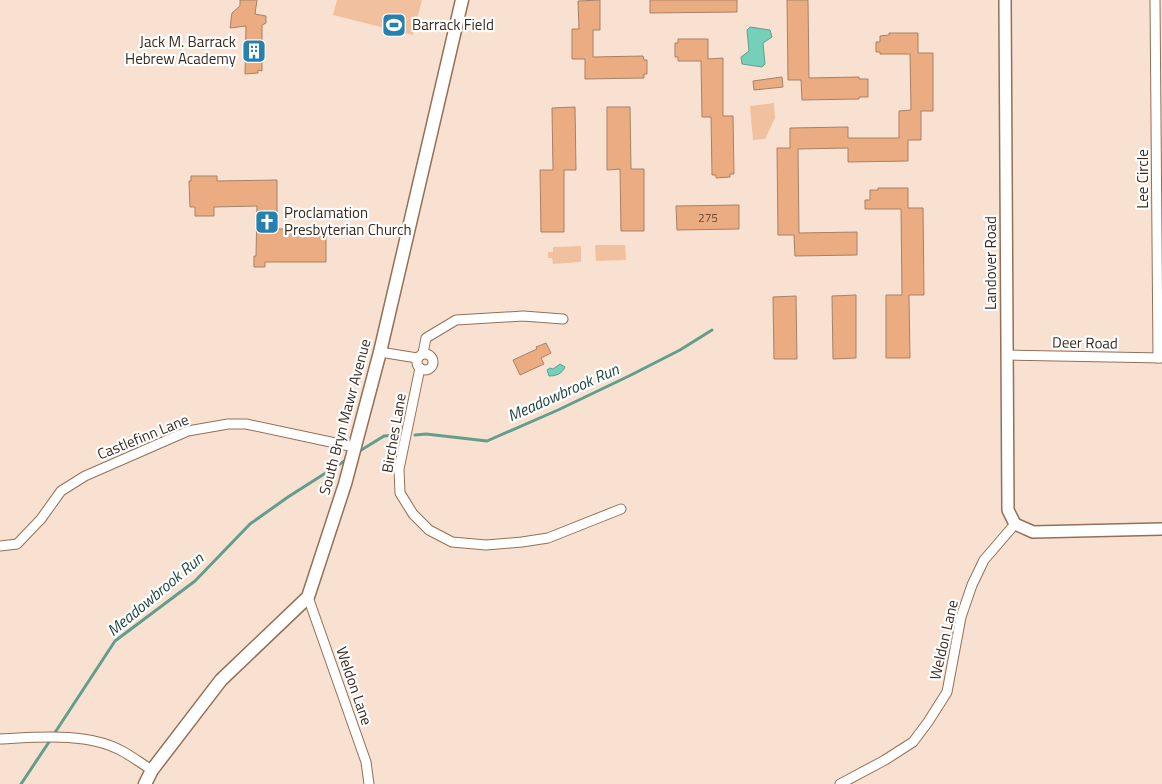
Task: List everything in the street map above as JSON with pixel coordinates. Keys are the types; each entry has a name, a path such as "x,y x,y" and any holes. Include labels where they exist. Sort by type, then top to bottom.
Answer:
{"main road":[{"name":"South Bryn Mawr Avenue","path":"145,784 152,770 221,680 308,598 345,484 380,352 462,0"}],"street":[{"name":"Landover Road","path":"1005,0 1008,510 1015,524"},
{"name":"Lee Circle","path":"1155,0 1160,358"},
{"path":"380,352 420,356 426,338 456,320 524,316 563,319"},
{"name":"Birches Lane","path":"430,355 433,362 427,370 420,368 416,362 420,356 430,355"},
{"name":"Deer Road","path":"1007,355 1160,358"},
{"name":"Birches Lane","path":"420,368 399,469 400,493 413,514 428,530 452,542 486,545 522,542 548,538 622,509"},
{"name":"Castlefinn Lane","path":"0,546 17,544 41,519 61,491 85,476 188,431 228,424 246,424 353,450"},
{"path":"1015,524 1033,532 1162,529"},
{"name":"Weldon Lane","path":"840,784 885,760 913,742 928,722 947,692 962,618 972,584 984,560 1015,524"},
{"name":"Weldon Lane","path":"308,598 366,762 369,784"},
{"path":"0,739 42,736 85,739 121,750 152,770"}],"shaded area":[{"name":"Barrack Field","path":"337,0 422,0 413,35 333,15"},
{"path":"774,103 775,118 765,139 753,140 750,106"},
{"path":"595,245 625,245 626,260 596,261"},
{"path":"581,246 581,262 553,264 552,258 548,258 548,252 553,252 553,247"}],"water":[{"path":"750,27 770,30 772,37 763,43 765,64 762,67 742,64 741,57 749,51 747,30"},
{"path":"560,364 565,367 562,371 556,375 549,376 547,370 553,369"}],"building":[{"name":"Jack M. Barrack Hebrew Academy","path":"240,0 257,0 255,14 266,16 266,23 262,25 262,71 258,70 258,73 245,74 246,26 230,28 232,13 240,6"},
{"path":"600,0 600,30 593,30 593,57 643,56 644,60 647,60 647,74 644,74 644,78 585,79 585,59 572,59 572,29 579,29 578,1"},
{"path":"650,0 737,0 737,12 650,13"},
{"path":"787,0 808,0 809,78 859,77 859,79 868,79 868,97 859,97 859,99 802,100 801,80 788,80"},
{"path":"889,33 918,33 918,53 933,53 933,111 921,111 921,140 908,140 908,161 848,162 848,148 798,149 799,233 857,232 857,255 795,256 794,235 778,235 777,148 790,148 790,128 848,127 848,138 899,138 899,111 911,110 910,54 880,54 880,52 876,52 876,42 880,42 880,36 889,35"},
{"path":"678,39 708,39 708,59 723,58 723,116 733,116 734,174 730,174 730,177 716,178 716,175 712,175 711,117 702,117 701,61 678,61 678,57 675,57 675,43 678,43"},
{"path":"782,77 783,87 754,90 753,81"},
{"path":"575,107 576,170 564,170 564,232 541,232 540,170 553,170 552,108"},
{"path":"607,107 630,107 631,169 644,169 644,231 621,231 620,169 607,170"},
{"name":"Proclamation Presbyterian Church","path":"191,176 217,176 217,181 277,180 277,229 326,228 326,262 265,262 265,267 254,267 257,206 214,207 214,216 195,216 195,207 190,207 189,181 191,181"},
{"path":"878,188 908,188 908,208 923,208 924,295 909,295 910,358 886,358 886,295 902,295 901,209 865,209 865,200 870,200 870,190 878,190"},
{"path":"739,205 739,229 677,230 676,206"},
{"path":"856,295 856,358 833,359 832,296"},
{"path":"796,296 797,359 774,359 773,297"},
{"path":"546,343 551,353 541,358 544,364 520,375 513,360"}],"waterway":[{"name":"Meadowbrook Run","path":"415,435 426,434 487,441 629,376 680,350 712,330"},
{"name":"Meadowbrook Run","path":"358,452 384,436 397,435"},
{"name":"Meadowbrook Run","path":"54,734 115,641 195,581 250,524 346,460"},
{"name":"Meadowbrook Run","path":"21,784 51,739"}],"place":[{"name":"Barrack Field","path":"394,25"},
{"name":"Jack M. Barrack Hebrew Academy","path":"254,51"},
{"name":"Proclamation Presbyterian Church","path":"267,222"}]}
